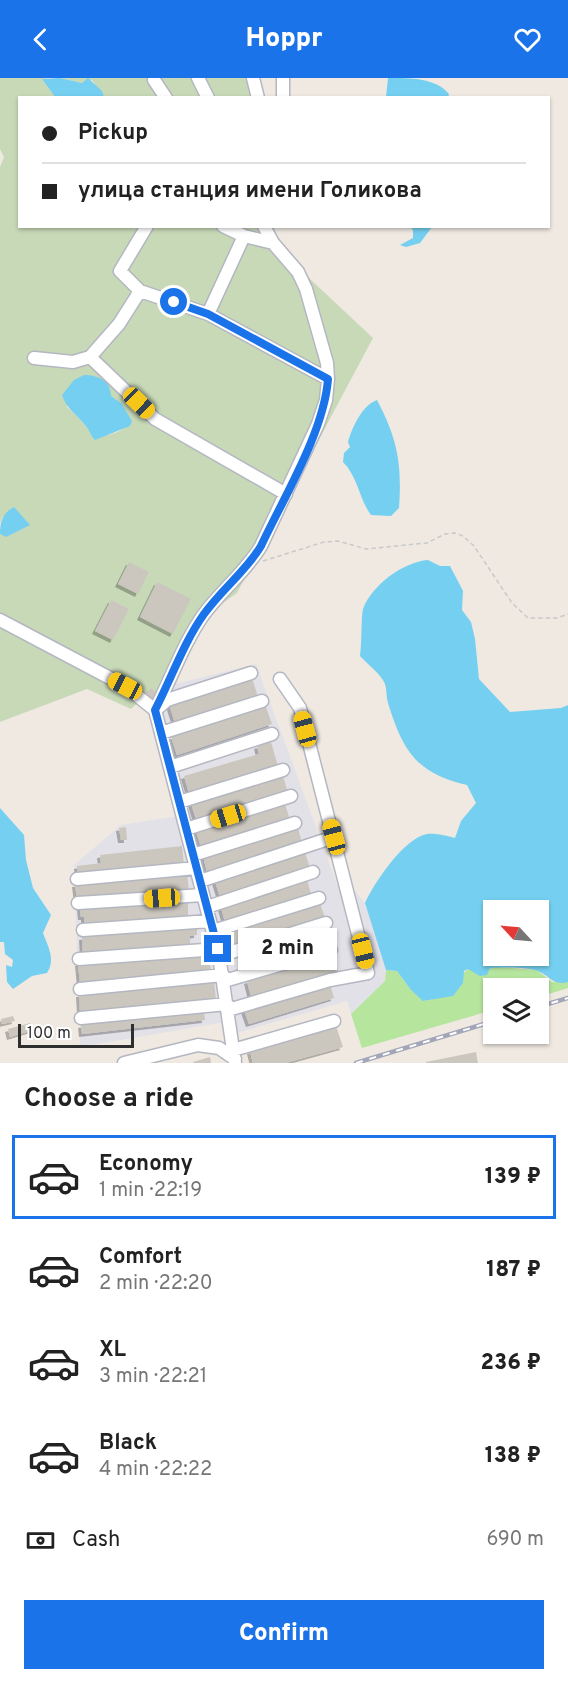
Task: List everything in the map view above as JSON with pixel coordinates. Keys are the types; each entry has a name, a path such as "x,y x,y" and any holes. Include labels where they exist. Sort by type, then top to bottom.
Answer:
{"street":[{"path":"198,78 207,96"},
{"path":"253,78 258,96"},
{"path":"283,78 283,96"},
{"path":"154,80 165,96"},
{"path":"146,228 120,271 140,291 208,314 328,379"},
{"path":"227,228 244,236 273,243"},
{"path":"155,710 202,617 221,592 251,563 286,494 318,424 326,400 327,363 306,289 298,272 273,243 265,228"},
{"path":"208,314 244,236"},
{"path":"34,358 72,362 90,357 119,324 140,291"},
{"path":"90,357 155,419 286,494"},
{"path":"0,620 125,686 155,710 212,926 223,978 234,1057"},
{"path":"155,710 167,700 251,673"},
{"path":"81,1018 227,1007 330,980 368,973 300,708 280,679"},
{"path":"161,733 262,701"},
{"path":"170,767 272,734"},
{"path":"179,802 283,770"},
{"path":"186,828 291,796"},
{"path":"193,855 295,823"},
{"path":"200,881 334,837"},
{"path":"77,879 196,868"},
{"path":"78,903 205,901 313,872"},
{"path":"82,930 212,926 319,898"},
{"path":"79,959 218,953 326,923"},
{"path":"80,989 223,978 331,950"},
{"path":"234,1057 334,1021"},
{"path":"124,1063 198,1046 219,1048 234,1057"}],"path":[{"path":"251,563 324,542 338,541 366,549 427,543 445,534 455,534 463,536 474,546 502,590 528,618 557,618 568,614"}],"shaded area":[{"path":"256,664 339,890 356,892 365,903 386,970 385,981 351,1014 347,1001 237,1033 188,812 161,707 171,685"},
{"path":"179,816 225,1022 80,1047 74,865 121,825"}],"green space":[{"path":"0,78 49,78 42,79 54,96 18,96 18,228 261,228 261,233 373,338 237,593 210,612 161,707 143,698 131,709 87,689 0,722 0,534 6,536 17,512 14,507 2,518 0,524 0,167 4,157 0,149","holes":["111,396 121,403 126,427 115,433 99,434 86,426 66,406"]},
{"path":"60,78 252,78 253,96 103,96 92,80 82,83"},
{"path":"497,967 537,970 547,978 483,978 483,1013 362,1048 351,1014 385,981 386,970 397,971 411,990 424,1001 434,999 468,969"},
{"path":"549,980 552,982 568,982 568,988 549,994"}],"water":[{"path":"60,78 82,83 88,78 102,91 104,96 54,96 42,79"},
{"path":"388,78 430,82 449,94 448,96 386,96"},
{"path":"411,228 431,228 420,243 406,247 400,245 413,238"},
{"path":"84,375 98,377 106,382 111,396 121,403 132,421 130,426 95,440 62,395 74,380"},
{"path":"377,400 390,428 399,465 399,508 391,516 371,515 352,474 343,462 344,453 350,447 348,442 358,418"},
{"path":"14,507 30,525 6,537 0,534 2,521 7,512"},
{"path":"428,560 440,566 450,566 463,591 462,610 471,622 479,679 510,712 561,708 568,705 568,982 555,982 538,971 528,969 490,968 487,975 480,976 468,969 464,971 463,983 453,996 423,1001 411,990 397,971 386,970 365,903 369,894 391,862 418,837 430,834 455,838 461,821 476,803 467,785 435,774 414,757 406,747 387,701 386,686 383,680 360,656 362,613 367,600 381,583 409,565"},
{"path":"0,808 24,835 26,860 33,888 51,915 43,933 51,958 50,968 47,973 32,976 13,989 7,982 6,965 12,967 13,960 5,954 4,942 0,942"}],"building":[{"path":"129,562 149,572 138,594 118,584"},
{"path":"157,582 191,599 173,634 140,617"},
{"path":"111,600 129,609 113,640 95,631"},
{"path":"252,678 258,697 175,723 169,704"},
{"path":"151,688 157,694 151,700 145,694"},
{"path":"266,707 272,724 177,755 171,737"},
{"path":"271,742 278,766 189,793 184,776 259,754 257,746"},
{"path":"283,776 288,793 196,819 191,803"},
{"path":"285,804 290,820 201,847 196,831"},
{"path":"126,827 127,840 121,840 119,828"},
{"path":"298,828 302,843 207,872 203,856"},
{"path":"182,846 184,864 78,874 77,866 101,863 100,855"},
{"path":"305,852 310,868 220,897 215,881"},
{"path":"187,874 189,891 77,900 75,884"},
{"path":"307,880 311,894 225,922 221,907"},
{"path":"188,901 188,918 84,924 84,917 81,917 80,907"},
{"path":"320,903 325,918 232,947 228,932"},
{"path":"197,927 197,935 190,936 190,945 83,954 82,937"},
{"path":"322,929 326,944 247,969 243,954"},
{"path":"209,955 211,971 80,984 78,963"},
{"path":"333,955 338,971 251,997 247,981"},
{"path":"214,981 216,999 80,1011 79,994"},
{"path":"330,984 334,998 249,1024 244,1010"},
{"path":"204,1011 205,1020 82,1034 81,1025"},
{"path":"13,1016 15,1021 2,1024 1,1019"},
{"path":"30,1023 33,1030 10,1037 8,1029"},
{"path":"336,1026 343,1047 285,1063 253,1063 250,1051"},
{"path":"476,1052 478,1063 426,1063 426,1062"},
{"path":"210,1057 211,1063 193,1063 193,1062"}],"railway":[{"path":"549,1004 568,998"},
{"path":"356,1063 483,1024"}],"route":[{"path":"174,302 208,314 328,379 326,400 318,424 261,546 251,563 221,592 202,617 155,710 218,949"}]}
